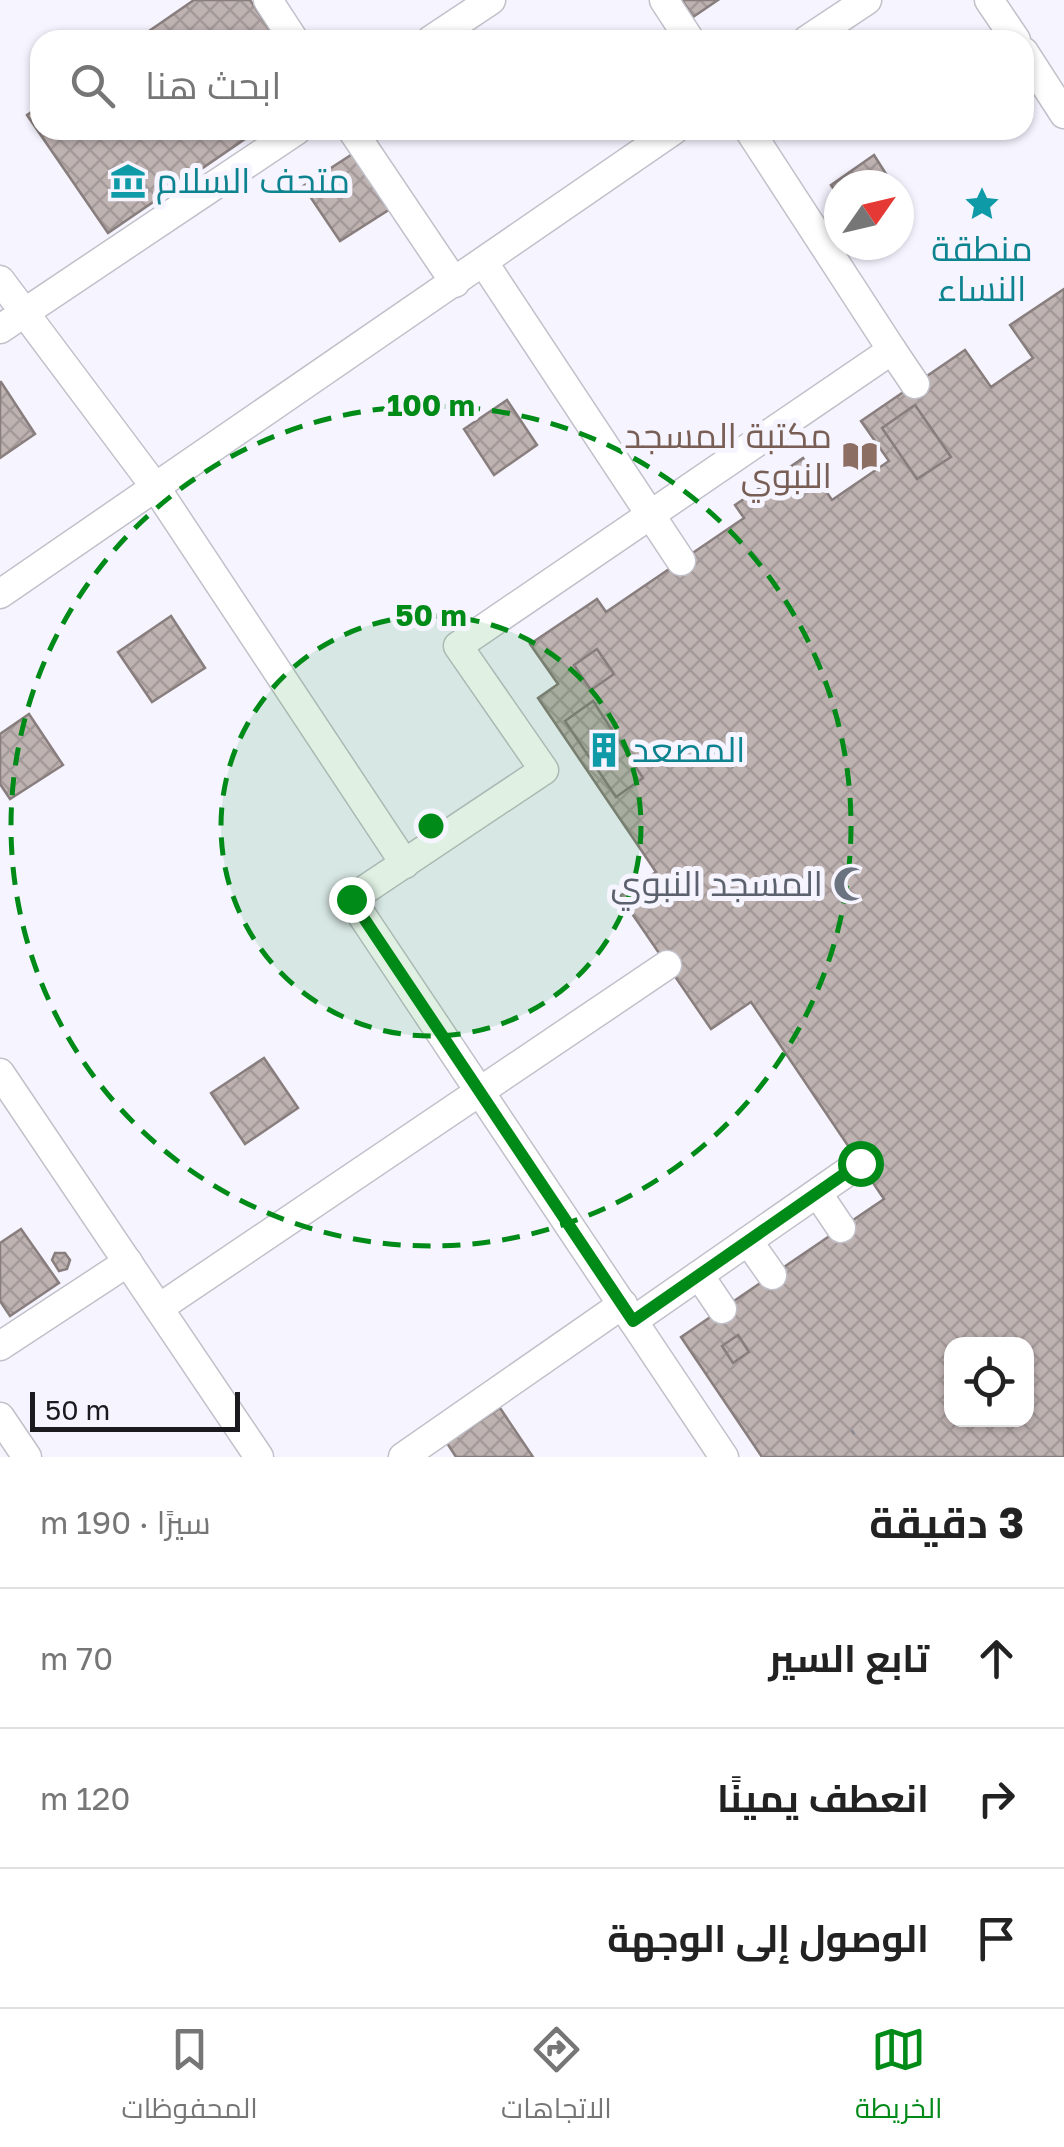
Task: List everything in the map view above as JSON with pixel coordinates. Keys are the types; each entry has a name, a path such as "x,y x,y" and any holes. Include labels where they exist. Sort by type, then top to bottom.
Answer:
{"street":[{"path":"268,0 288,30"},
{"path":"446,30 490,0"},
{"path":"664,0 684,30"},
{"path":"822,30 867,0"},
{"path":"989,0 1009,30"},
{"path":"1034,68 1064,114"},
{"path":"11,321 282,140"},
{"path":"359,140 455,283"},
{"path":"0,594 660,140"},
{"path":"755,140 915,384"},
{"path":"484,262 681,561"},
{"path":"0,280 11,321 156,488 405,864"},
{"path":"724,1457 351,899 544,770 458,646 892,350"},
{"path":"158,1308 667,965"},
{"path":"0,1073 259,1457"},
{"path":"402,1457 628,1313 699,1274 860,1163"},
{"path":"818,1194 841,1228"},
{"path":"748,1241 772,1276"},
{"path":"0,1346 128,1262"},
{"path":"699,1274 722,1309"},
{"path":"0,1417 26,1457"}],"path":[{"path":"852,1433 861,1428"}],"building":[{"path":"194,0 250,0 270,30 150,30"},
{"path":"682,0 718,0 693,17"},
{"name":"متحف السلام","path":"44,140 243,140 108,233"},
{"path":"354,153 390,209 340,241 303,186"},
{"path":"874,155 884,170 852,170"},
{"name":"المسجد النبوي","path":"1064,289 1064,1457 762,1457 681,1337 884,1199 751,1002 711,1029 620,896 656,872 538,698 558,684 530,644 597,599 606,612 744,518 735,505 803,458 832,500 889,461 861,421 965,350 991,387 1033,358 1010,325"},
{"path":"0,382 35,434 0,458"},
{"path":"507,400 537,445 494,475 464,429"},
{"path":"915,405 951,457 917,479 882,428"},
{"path":"171,616 205,668 152,702 118,652"},
{"path":"597,649 614,674 591,690 574,665"},
{"name":"المصعد","path":"593,701 643,778 616,797 565,721"},
{"path":"29,714 63,765 10,799 0,784 0,734"},
{"path":"264,1058 298,1108 245,1144 211,1093"},
{"path":"21,1229 59,1283 10,1316 0,1301 0,1243"},
{"path":"55,1253 65,1253 70,1260 67,1269 59,1271 52,1260"},
{"path":"738,1335 749,1352 733,1363 722,1346"},
{"path":"500,1408 533,1457 456,1457 447,1443"}],"place":[{"name":"متحف السلام","path":"128,181"},
{"name":"منطقة النساء","path":"982,204"},
{"name":"مكتبة المسجد النبوي","path":"860,456"},
{"name":"المصعد","path":"604,750"},
{"name":"المسجد النبوي","path":"851,884"}],"route":[{"path":"351,899 633,1321 860,1163"}]}
